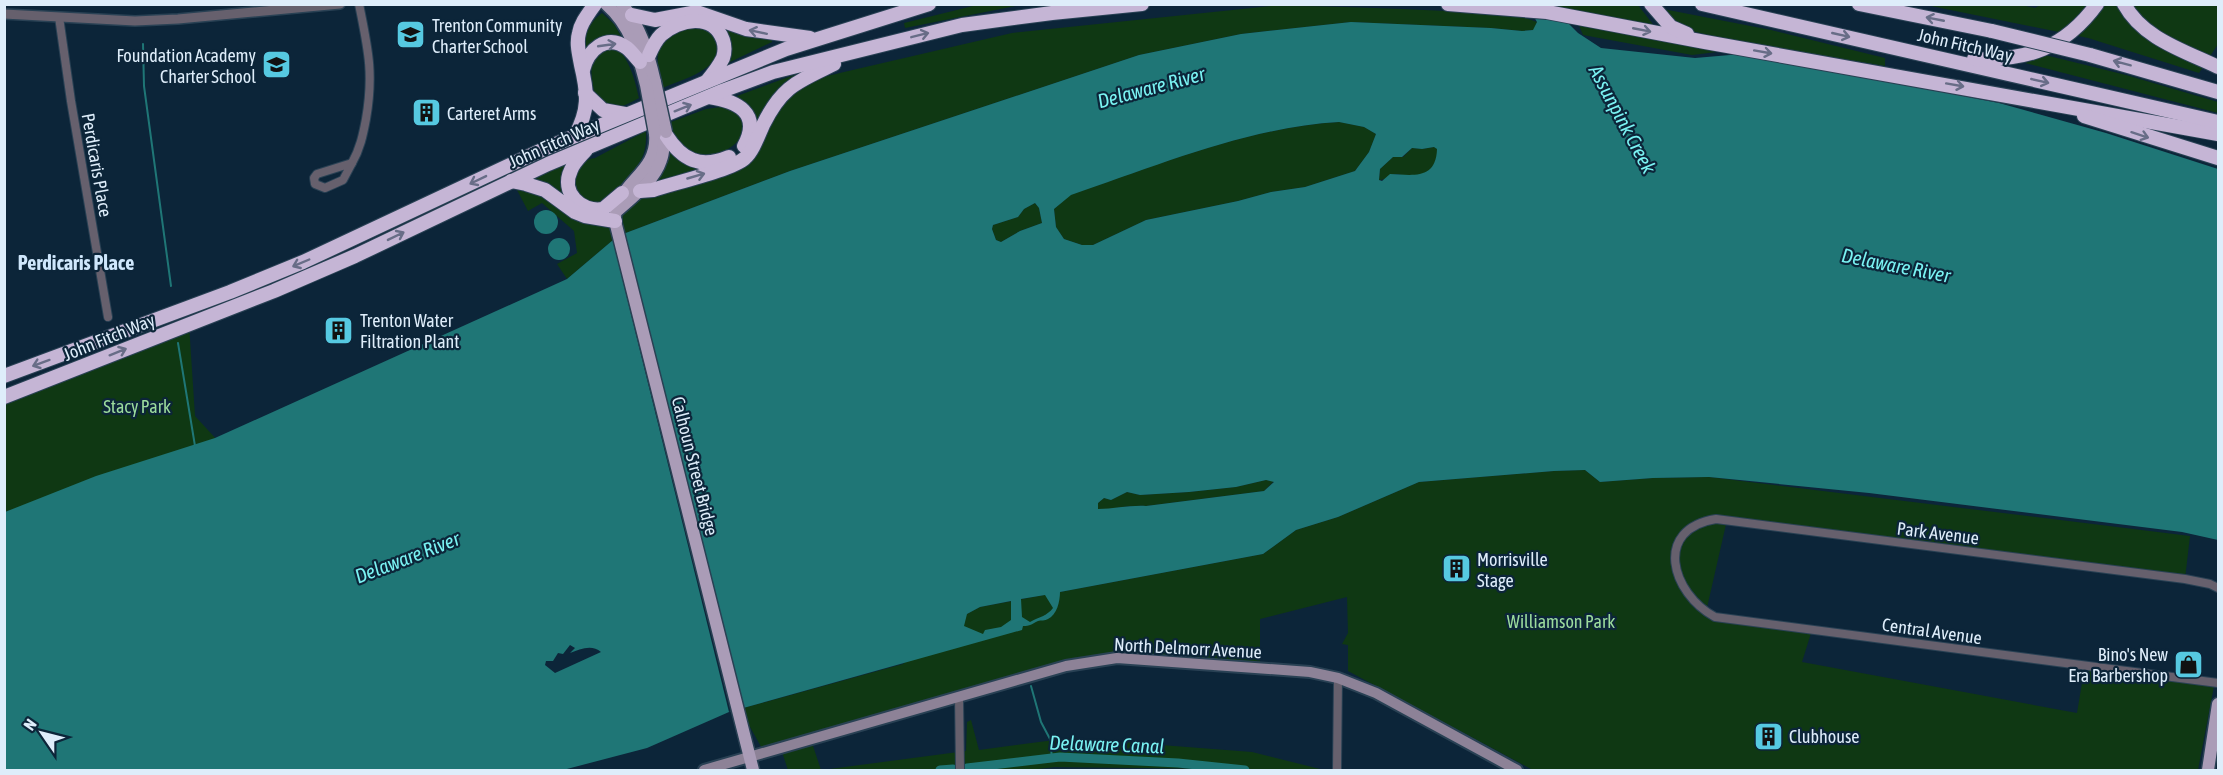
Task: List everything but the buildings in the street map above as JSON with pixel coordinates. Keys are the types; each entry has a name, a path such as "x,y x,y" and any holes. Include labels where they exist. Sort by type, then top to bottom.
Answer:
{"highway":[{"path":"575,136 585,119 585,93 577,44 578,34 595,4"},
{"name":"John Fitch Way","path":"4,376 230,292 303,262 575,136 707,81 816,39 929,4"},
{"name":"John Fitch Way","path":"4,397 282,287 355,256 511,181 773,72 962,25 1142,4"},
{"path":"1448,4 1548,12 2218,134"},
{"path":"1651,4 1671,27 1705,42"},
{"name":"John Fitch Way","path":"1702,4 2218,122"},
{"path":"1858,4 1992,31 2090,55 2218,92"},
{"path":"1942,58 2002,60 2032,52 2065,39 2083,22 2097,4"},
{"path":"2124,4 2134,20 2149,33 2218,68"},
{"path":"632,15 655,20 697,12 754,31 816,39"},
{"path":"583,72 589,54 606,43 626,47 645,59 655,42 669,29 691,21 705,22 720,33 725,49 723,58 707,81"},
{"path":"640,191 653,190 739,163 751,152 772,106 784,92 797,81 864,51"},
{"path":"585,93 603,110 627,114"},
{"path":"662,134 676,151 690,160 716,161 738,153 744,147 749,135 747,117 742,108 733,102 709,97"},
{"path":"2045,103 2218,159"},
{"path":"590,147 571,169 568,178 571,194 584,208 599,210 609,206 622,194"},
{"path":"511,181 545,190 574,212 616,221"}],"main road":[{"path":"606,4 621,20 645,59"},
{"path":"616,221 655,173 659,165 662,134 645,59 643,37 632,15 622,4"},
{"path":"616,221 615,208 622,194 650,163 662,134"},
{"name":"Calhoun Street Bridge","path":"616,221 753,771"},
{"name":"North Delmorr Avenue","path":"704,771 1078,663 1117,658 1310,672 1338,678 1376,693 1517,771"},
{"path":"2208,771 2218,704"},
{"path":"2216,771 2218,756"}],"street":[{"path":"4,14 135,21 340,4"},
{"path":"352,163 317,174 314,178 315,184 325,188 343,180 359,150 371,90 368,51 360,4"},
{"name":"Perdicaris Place","path":"59,17 108,317"},
{"name":"Park Avenue","path":"1674,560 1679,542 1691,529 1706,520 1716,519 2185,579 2218,588"},
{"name":"Central Avenue","path":"1674,560 1683,589 1697,606 1715,617 2218,682"},
{"path":"1337,771 1338,678"},
{"path":"959,697 960,771"}],"green space":[{"path":"2016,4 2035,8 2042,4 2218,5 2218,44 2199,73 2088,38 1926,5"},
{"path":"977,5 1020,5 905,28 904,23"},
{"path":"1556,5 1638,5 1655,27 1559,10"},
{"path":"1271,6 1481,12 1516,16 1537,22 1534,30 1522,31 1351,22 1241,34 1139,55 790,171 623,234 567,279 557,264 577,253 574,231 542,203 528,211 517,190 539,194 567,215 571,213 603,222 643,193 742,165 785,94 814,79 1012,33"},
{"path":"1658,8 1771,30 1885,58 1885,66 1729,40 1679,28"},
{"path":"602,13 614,24 625,43 581,58 581,37"},
{"path":"1578,23 1725,51 1692,55 1583,35"},
{"path":"718,24 772,40 772,42 726,64"},
{"path":"697,25 710,31 716,39 717,52 714,60 708,67 690,77 663,88 658,52 663,39 672,32"},
{"path":"615,48 628,63 639,98 617,107 607,105 595,98 592,73 594,60 598,55"},
{"path":"2045,55 2126,75 2218,102 2218,113 2025,63"},
{"path":"802,72 790,81 753,135 748,110 737,96"},
{"path":"729,106 741,118 743,130 738,141 727,150 713,155 698,156 684,151 675,140 671,122 706,109"},
{"path":"1340,122 1364,127 1376,134 1369,152 1355,171 1305,187 1271,192 1146,220 1093,245 1082,245 1064,239 1056,227 1054,209 1070,195 1169,160 1237,140 1306,125"},
{"path":"646,131 642,158 614,193 599,202 590,201 582,196 575,179 577,170 584,162"},
{"path":"1434,147 1438,149 1435,162 1433,167 1425,173 1413,176 1396,174 1379,180 1380,169 1393,157 1403,157 1412,148"},
{"path":"668,149 681,162 704,167 649,188"},
{"path":"567,163 562,182 567,201 531,181"},
{"path":"1035,203 1039,208 1042,223 1020,231 1001,242 996,240 993,225 1018,217 1024,209"},
{"name":"Stacy Park","path":"189,324 195,416 218,441 5,512 5,397"},
{"name":"Williamson Park","path":"1585,470 1600,482 1709,477 2190,536 2185,579 1727,520 1706,612 1812,630 1802,662 2077,713 2085,665 2214,686 2198,770 1533,770 1348,671 1348,645 1342,644 1348,633 1347,597 1260,619 1260,668 1128,659 1035,675 764,752 740,709 903,664 923,643 950,623 980,607 1263,554 1296,530 1338,517 1419,482"},
{"path":"1266,480 1274,481 1264,491 1098,510 1098,503 1104,498 1111,500 1127,492 1140,495 1189,492 1236,487"},
{"path":"971,720 979,750 1070,738 1252,752 1324,770 1055,767 1029,770 822,770 966,751 967,722"},
{"path":"812,743 821,770 788,770 782,752"}],"water":[{"path":"1527,5 1550,5 1578,33 1601,48 1695,58 1753,55 1999,103 2106,133 2218,169 2218,540 2182,532 1869,493 1709,477 1600,482 1585,470 1419,482 1338,517 1296,530 1263,554 1060,592 1057,607 1051,617 1023,626 1022,630 729,712 647,748 563,770 5,770 5,512 96,476 215,438 567,279 623,234 790,171 1139,55 1241,34 1351,22 1522,31 1533,30 1537,22","holes":["1339,122 1364,127 1376,134 1369,152 1355,171 1305,187 1271,192 1146,220 1093,245 1082,245 1064,239 1056,227 1054,209 1071,195 1169,160 1271,131","1434,147 1437,149 1436,159 1428,171 1415,175 1390,174 1382,181 1379,180 1380,169 1393,157 1402,157 1412,148","1035,203 1039,208 1042,223 1020,231 1001,242 996,240 993,225 1018,217 1024,209","1266,480 1274,482 1264,491 1146,506 1098,509 1098,503 1104,498 1111,500 1127,492 1140,495 1236,487","1045,595 1053,608 1045,615 1030,622 1022,617 1021,599","1011,601 1011,620 1001,627 985,630 983,634 964,626 967,614 980,607","570,645 575,648 570,653 590,648 601,652 555,673 545,665 546,661 553,661 558,653 563,654"]},
{"path":"546,210 555,213 558,222 555,231 546,234 537,231 534,222 537,213"},
{"path":"555,238 563,238 570,245 570,253 563,260 555,260 548,253 548,245"}],"pier":[{"path":"622,232 740,709 729,712 612,237"}],"waterway":[{"path":"143,44 144,86 171,286"},
{"path":"178,343 195,446"},
{"path":"1031,686 1041,722 1050,739 1052,758"},
{"name":"Delaware Canal","path":"967,768 1060,757 1178,763 1245,770"},
{"name":"Delaware Canal","path":"940,770 953,769"}],"place":[{"name":"Trenton Community Charter School","path":"411,35"},
{"name":"Foundation Academy Charter School","path":"277,65"},
{"name":"Carteret Arms","path":"426,113"},
{"name":"Trenton Water Filtration Plant","path":"339,330"},
{"name":"Morrisville Stage","path":"1456,569"},
{"name":"Bino's New Era Barbershop","path":"2189,664"},
{"name":"Clubhouse","path":"1768,736"}],"district":[{"name":"Perdicaris Place","path":"76,262"}],"water label":[{"name":"Delaware River","path":"1151,87"},
{"name":"Assunpink Creek","path":"1623,119"},
{"name":"Delaware River","path":"1896,265"},
{"name":"Delaware River","path":"407,557"}]}
